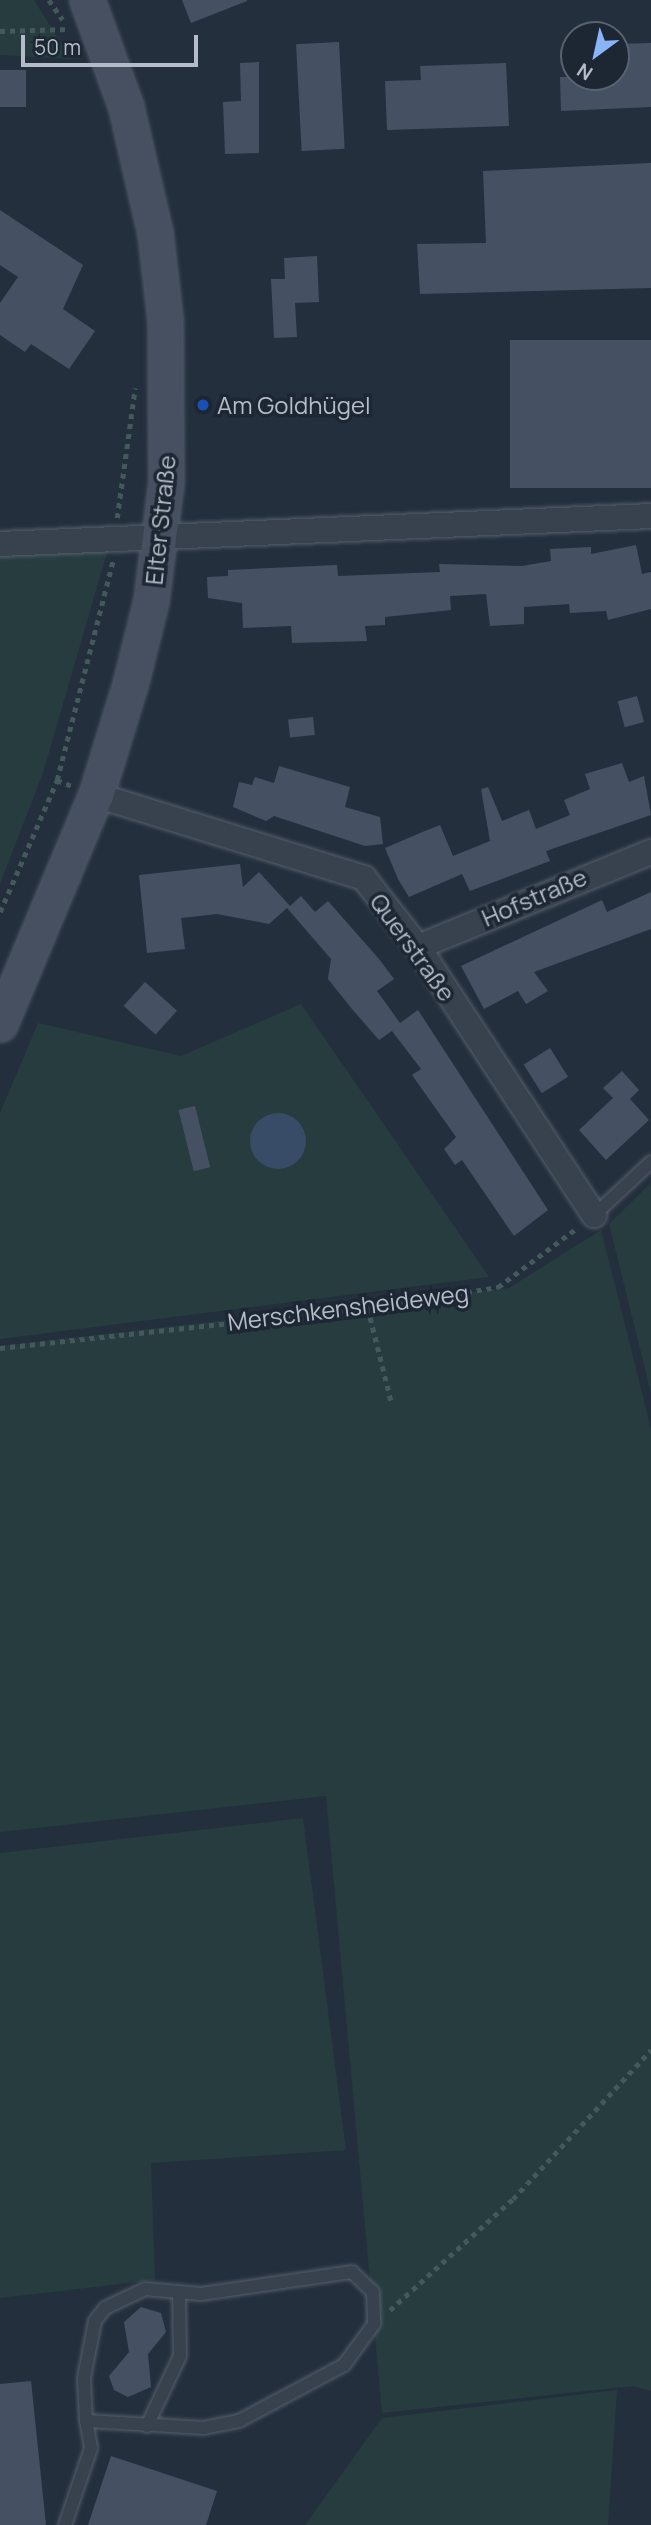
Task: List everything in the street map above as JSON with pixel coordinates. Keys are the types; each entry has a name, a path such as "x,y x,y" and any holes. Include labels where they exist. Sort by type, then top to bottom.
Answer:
{"main road":[{"name":"Elter Straße","path":"0,1024 96,795 152,601 160,537 169,411 155,233 126,107 87,0"}],"street":[{"path":"0,544 651,516"},
{"name":"Querstraße","path":"96,795 363,878 418,947 594,1214"},
{"name":"Hofstraße","path":"418,947 651,852"}],"lane":[{"path":"594,1214 651,1162"},
{"path":"65,2525 91,2448 86,2421 84,2378 95,2320 124,2295 145,2289 179,2292 352,2272 373,2292 374,2324 344,2365 239,2421 204,2428 86,2421"},
{"path":"147,2426 180,2356 179,2292"}],"path":[{"path":"48,0 69,29 74,41"},
{"path":"0,31 69,29"},
{"path":"0,912 57,780 111,579 137,377"},
{"name":"Merschkensheideweg","path":"0,1348 368,1308 498,1287 594,1214"},
{"path":"368,1308 392,1404"},
{"path":"374,2324 530,2183 651,2050"}],"green space":[{"path":"0,0 34,0 71,59 0,55"},
{"path":"108,549 43,773 0,884 0,553"},
{"path":"301,1004 489,1277 0,1339 0,1113 38,1023 181,1056"},
{"path":"651,1183 651,1393 609,1224"},
{"path":"601,1230 651,1429 651,2391 633,2386 382,2413 326,1796 0,1832 0,1346 509,1288"},
{"path":"303,1818 346,2150 151,2163 155,2280 0,2298 0,1853"},
{"path":"617,2390 608,2525 305,2525 382,2418"}],"water":[{"path":"272,1113 284,1113 298,1121 306,1135 304,1152 298,1161 284,1169 272,1169 255,1157 250,1147 250,1135 262,1118"}],"building":[{"path":"182,0 247,0 247,1 191,23"},
{"path":"339,42 345,149 302,151 296,44"},
{"path":"651,43 651,107 561,111 560,91 630,91 630,44"},
{"path":"259,62 259,153 225,154 223,102 241,101 240,63"},
{"path":"506,63 509,126 387,130 385,81 421,80 420,66"},
{"path":"0,70 26,70 26,107 0,107"},
{"path":"651,163 651,288 420,294 417,244 486,243 483,171"},
{"path":"0,210 83,265 63,309 95,331 69,369 31,344 25,352 0,335 0,303 18,277 0,265"},
{"path":"317,256 319,302 295,303 297,337 274,338 271,279 285,279 284,258"},
{"path":"510,340 651,340 651,488 510,488"},
{"path":"636,545 642,574 651,572 651,609 608,620 606,611 570,613 569,604 524,607 524,624 490,626 486,594 450,596 451,610 385,617 385,625 365,626 367,641 292,643 291,626 243,628 242,603 208,598 207,577 228,576 228,570 337,565 338,576 440,572 439,564 522,566 551,561 550,549 591,547 591,554"},
{"path":"637,696 644,722 625,727 618,701"},
{"path":"313,717 315,735 290,738 288,720"},
{"path":"622,763 629,782 644,776 651,815 546,851 550,861 470,891 462,874 409,897 398,879 385,848 420,833 440,825 453,856 490,841 481,789 488,787 502,821 529,810 536,829 570,815 564,800 590,789 585,774"},
{"path":"279,766 350,787 345,807 380,817 383,844 365,846 274,816 266,821 233,807 239,782 252,785 255,777 274,783"},
{"path":"240,864 243,887 259,872 290,906 301,896 315,912 328,901 394,979 377,991 400,1023 418,1010 548,1210 514,1236 462,1160 455,1165 444,1149 456,1137 412,1075 421,1069 392,1031 379,1040 352,1009 328,979 331,959 287,908 269,924 217,914 181,918 185,949 147,953 139,875"},
{"path":"651,892 651,929 534,972 548,991 526,1004 518,991 484,1009 461,966 602,900 607,912"},
{"path":"145,982 177,1011 156,1035 124,1006"},
{"path":"550,1048 568,1077 542,1093 524,1064"},
{"path":"622,1071 639,1090 630,1099 649,1120 606,1160 579,1130 613,1098 603,1088"},
{"path":"195,1106 210,1167 194,1171 179,1110"},
{"path":"141,2307 161,2313 166,2332 148,2354 151,2387 128,2397 114,2390 109,2376 129,2352 124,2322"},
{"path":"31,2381 46,2525 0,2525 0,2384"},
{"path":"111,2456 217,2491 206,2525 88,2525"}],"place":[{"name":"Am Goldhügel","path":"203,405"}]}
